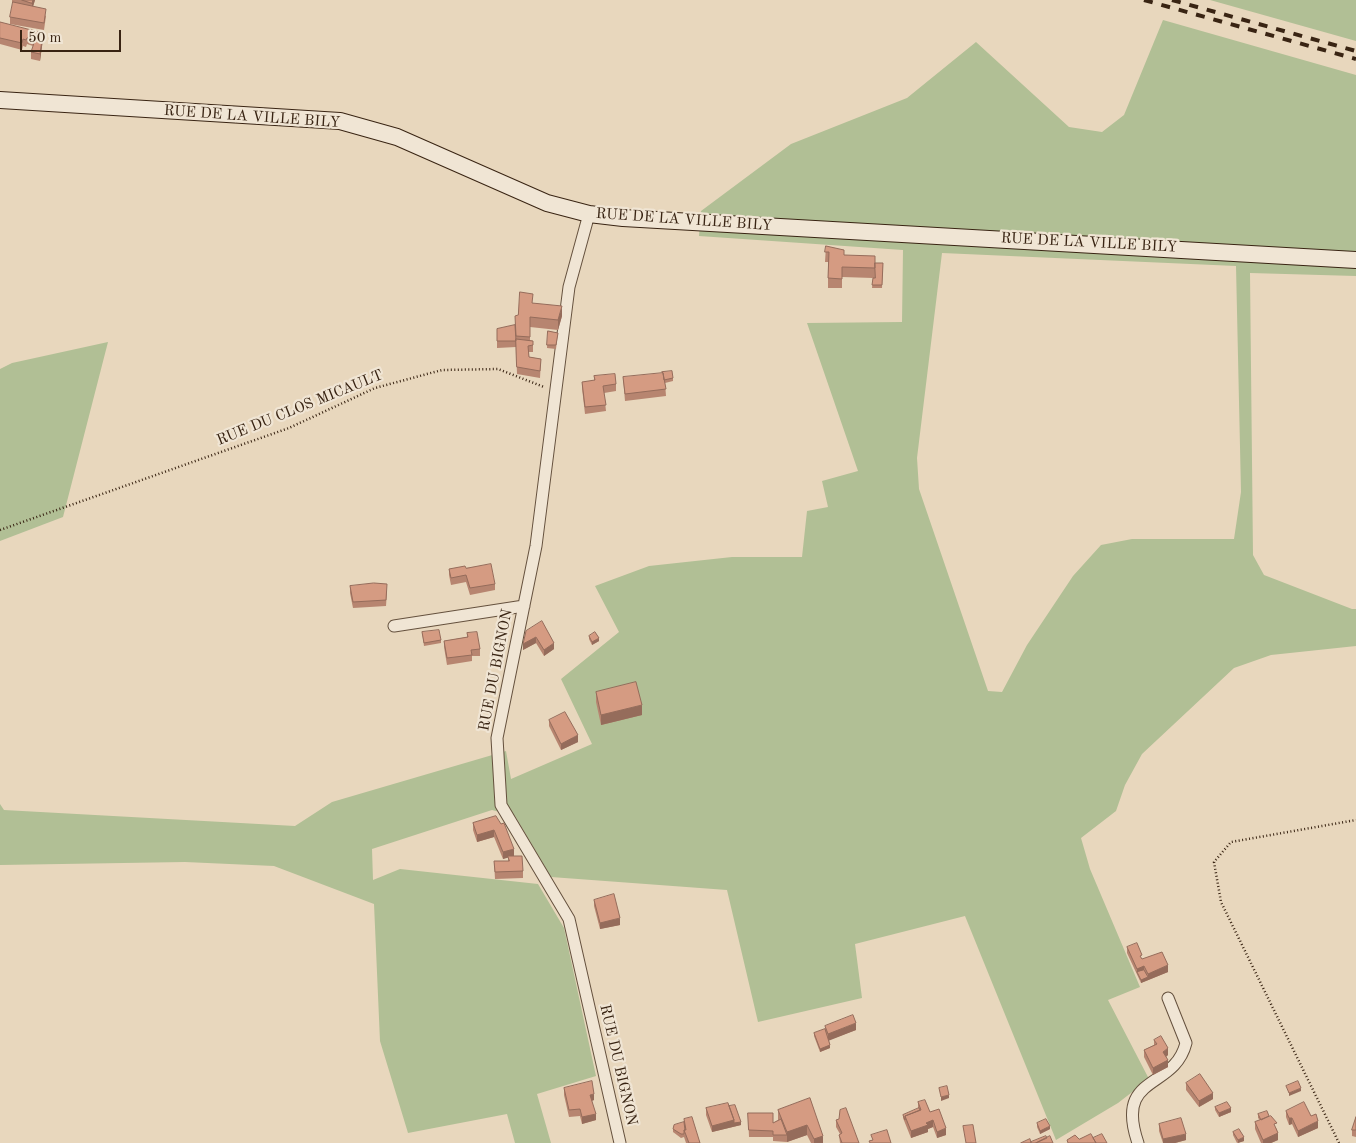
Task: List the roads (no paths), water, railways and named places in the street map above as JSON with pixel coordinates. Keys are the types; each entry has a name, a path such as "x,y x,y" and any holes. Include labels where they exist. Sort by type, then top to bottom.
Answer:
{"street":[{"name":"RUE DE LA VILLE BILY","path":"0,100 340,121 397,137 547,203 589,214 633,219 1356,260"},
{"name":"RUE DU BIGNON","path":"589,214 569,287 554,391 536,546 497,738 501,805 570,919 620,1143"},
{"path":"394,626 524,606"},
{"path":"1138,1143 1131,1122 1132,1107 1141,1092 1178,1063 1186,1043 1168,998"}],"railway":[{"path":"1144,0 1356,59"},
{"path":"1172,0 1356,51"}]}
